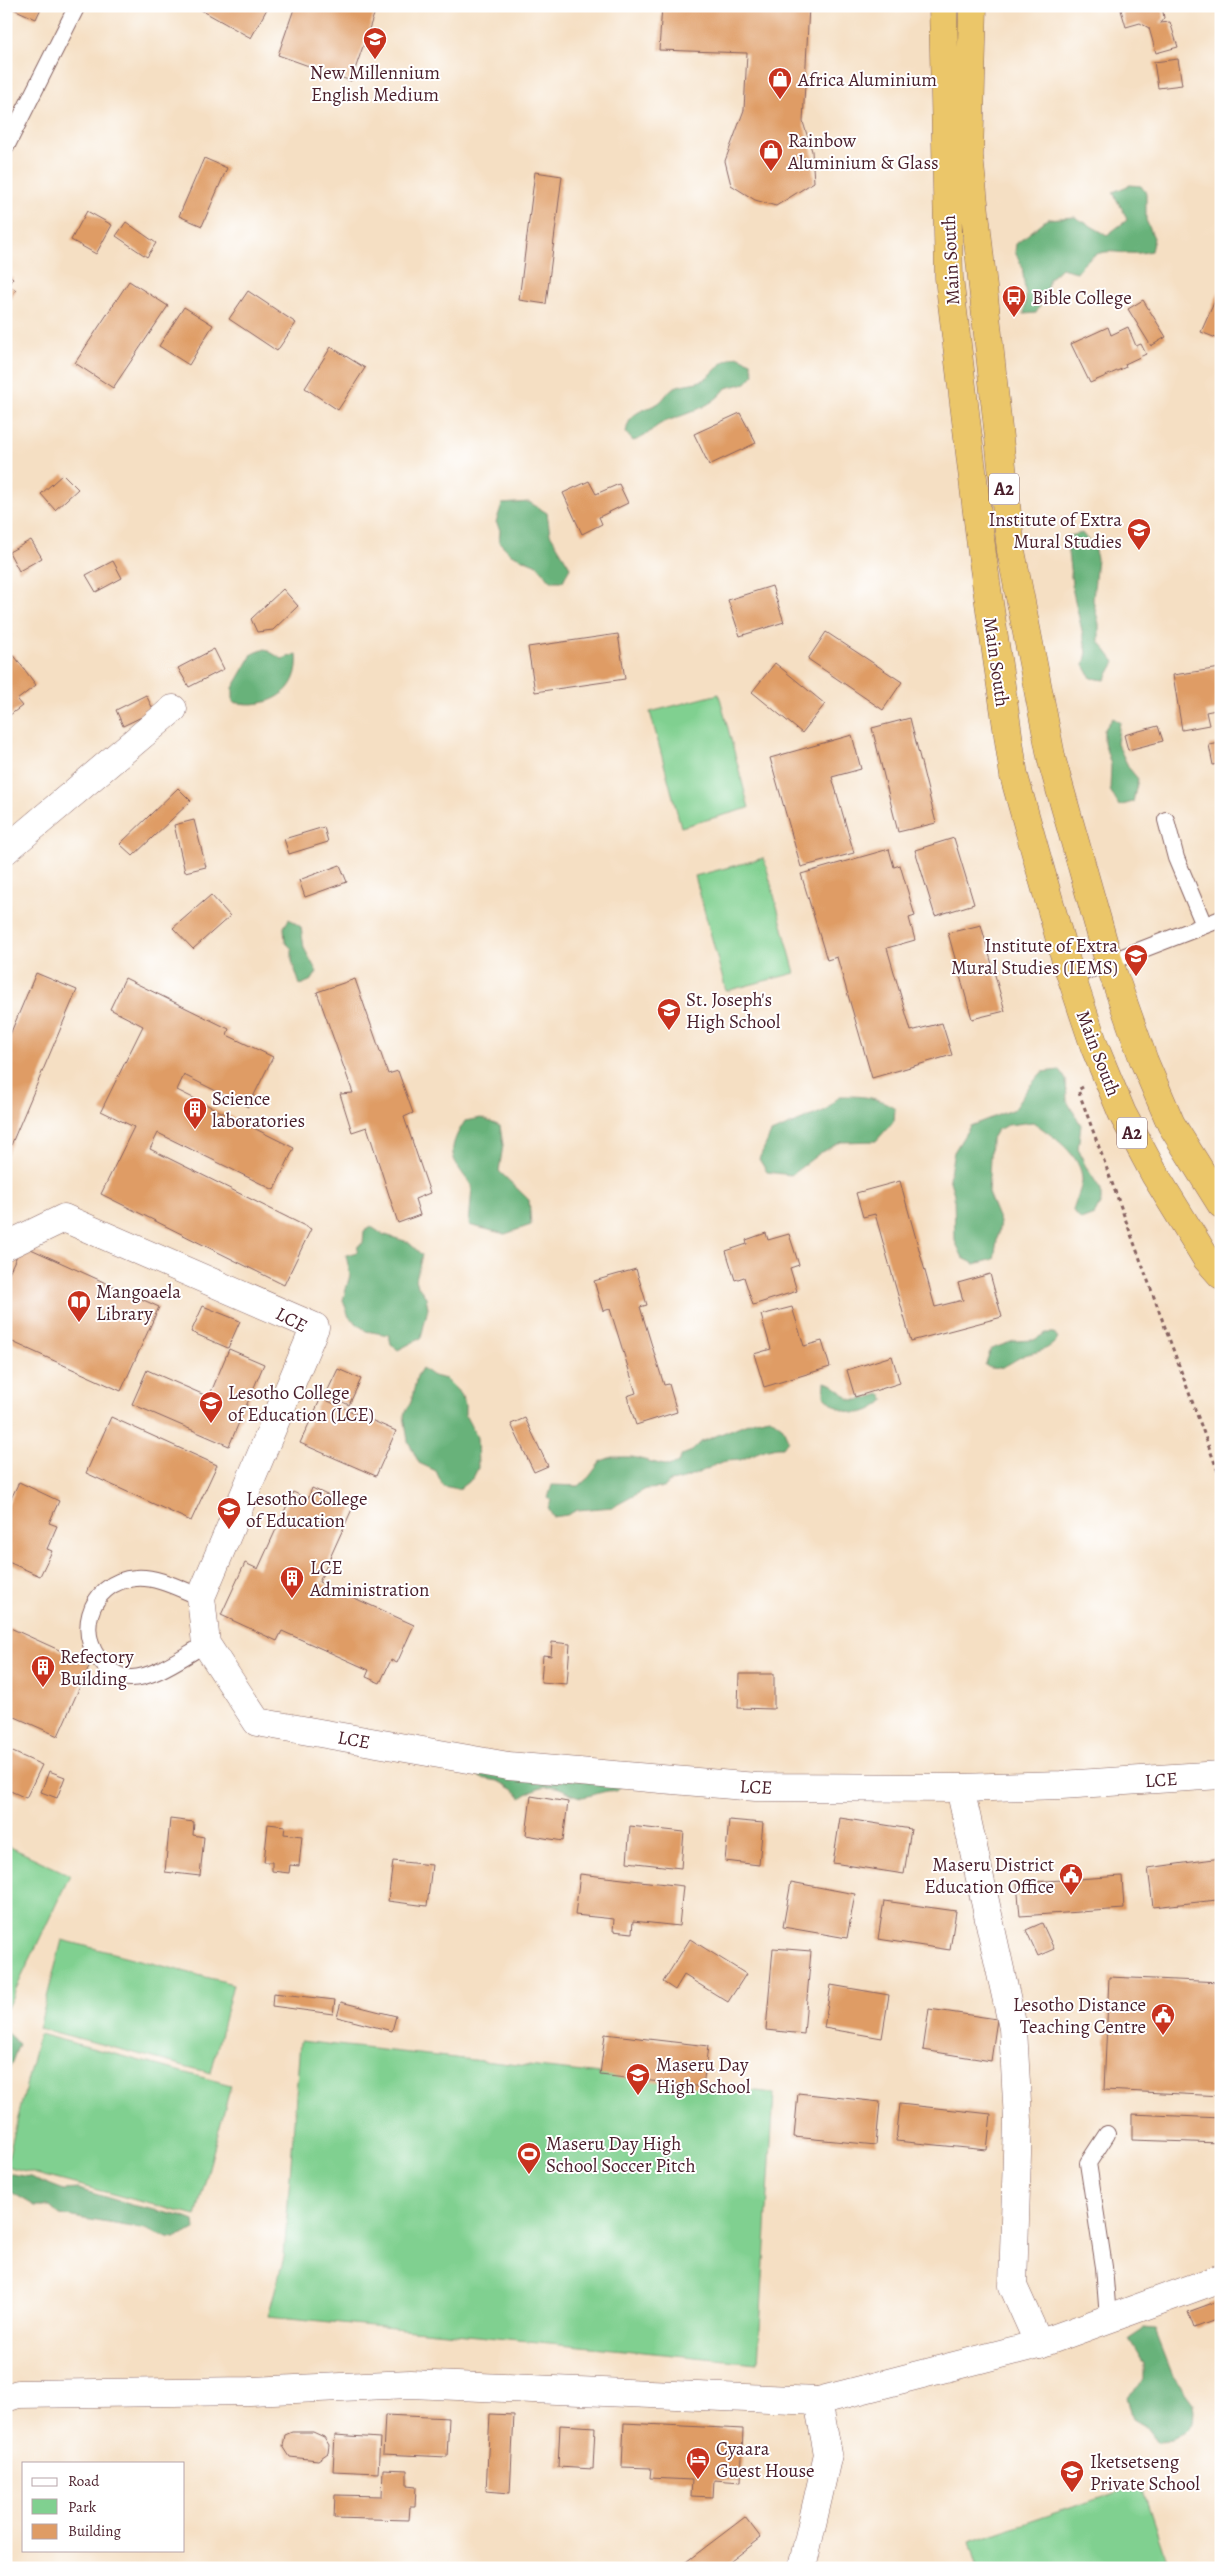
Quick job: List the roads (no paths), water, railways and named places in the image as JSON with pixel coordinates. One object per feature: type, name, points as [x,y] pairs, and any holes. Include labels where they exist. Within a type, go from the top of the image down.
[{"type":"highway","name":"Main South","points":[[943,6],[949,278],[982,554],[1014,776],[1071,977],[1106,1075],[1122,1113],[1155,1175],[1206,1258],[1221,1275]]},
{"type":"highway","name":"Main South","points":[[973,6],[969,156],[1011,551],[1052,760],[1109,962],[1144,1061],[1171,1124],[1221,1204]]},
{"type":"street","points":[[6,850],[173,709]]},
{"type":"street","name":"LCE","points":[[6,1246],[64,1218],[314,1327],[201,1597],[206,1644],[257,1722],[508,1766],[756,1787],[960,1788],[1061,1786],[1221,1775]]},
{"type":"street","points":[[960,1788],[1013,2028],[1018,2121],[1013,2286],[1039,2344]]},
{"type":"street","points":[[6,2398],[18,2394],[250,2391],[410,2384],[818,2401],[1039,2344],[1221,2278]]},
{"type":"street","points":[[802,2568],[828,2454],[818,2401]]},
{"type":"lane","points":[[6,147],[77,6]]},
{"type":"lane","points":[[1166,820],[1176,858],[1204,925]]},
{"type":"lane","points":[[1071,977],[1221,919]]},
{"type":"lane","points":[[201,1597],[153,1580],[137,1578],[120,1581],[106,1588],[95,1601],[88,1616],[87,1632],[91,1648],[100,1662],[113,1672],[129,1678],[148,1675],[206,1644]]},
{"type":"lane","points":[[1107,2134],[1088,2163],[1104,2267],[1108,2318]]},
{"type":"place","name":"New Millennium English Medium","points":[[375,60]]},
{"type":"place","name":"Africa Aluminium","points":[[780,100]]},
{"type":"place","name":"Rainbow Aluminium & Glass","points":[[771,172]]},
{"type":"place","name":"Bible College","points":[[1014,318]]},
{"type":"place","name":"Institute of Extra Mural Studies","points":[[1139,551]]},
{"type":"place","name":"Institute of Extra Mural Studies (IEMS)","points":[[1136,977]]},
{"type":"place","name":"St. Joseph's High School","points":[[669,1031]]},
{"type":"place","name":"Science laboratories","points":[[195,1130]]},
{"type":"place","name":"Mangoaela Library","points":[[79,1323]]},
{"type":"place","name":"Lesotho College of Education (LCE)","points":[[211,1424]]},
{"type":"place","name":"Lesotho College of Education","points":[[229,1530]]},
{"type":"place","name":"LCE Administration","points":[[292,1599]]},
{"type":"place","name":"Refectory Building","points":[[43,1688]]},
{"type":"place","name":"Maseru District Education Office","points":[[1071,1896]]},
{"type":"place","name":"Lesotho Distance Teaching Centre","points":[[1163,2036]]},
{"type":"place","name":"Maseru Day High School","points":[[638,2096]]},
{"type":"place","name":"Maseru Day High School Soccer Pitch","points":[[529,2175]]},
{"type":"place","name":"Cyaara Guest House","points":[[698,2480]]},
{"type":"place","name":"Iketsetseng Private School","points":[[1072,2493]]}]
